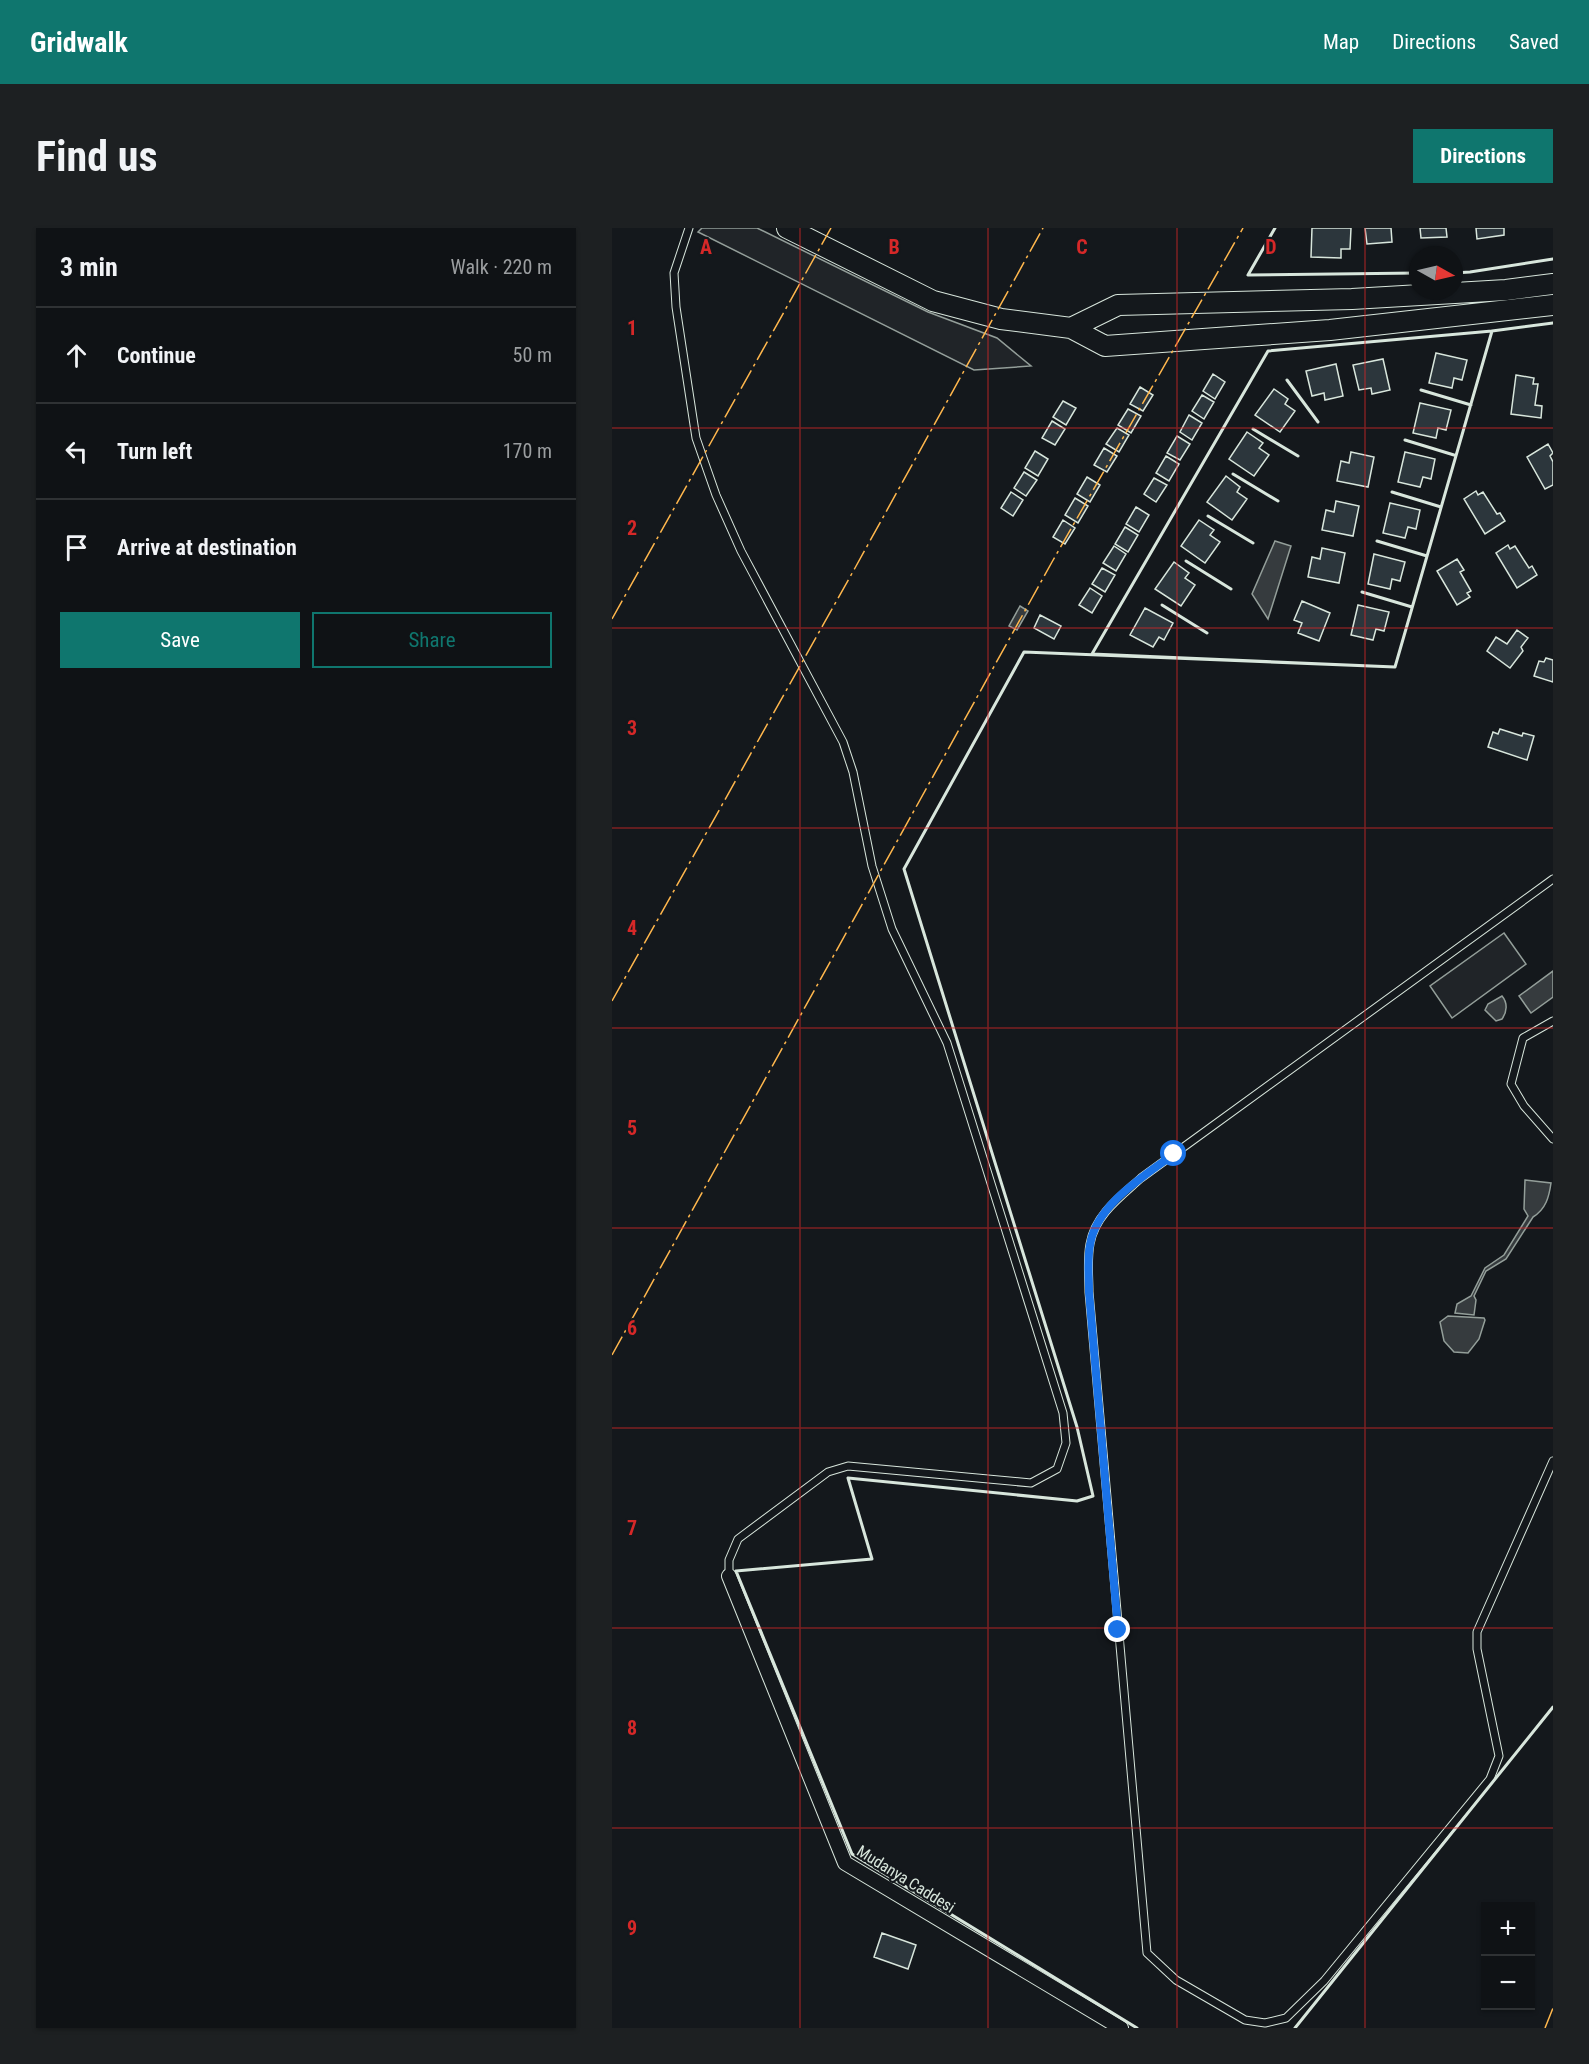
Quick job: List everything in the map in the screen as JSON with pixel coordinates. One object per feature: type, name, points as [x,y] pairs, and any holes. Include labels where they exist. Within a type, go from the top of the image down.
[{"type":"street","points":[[787,228],[933,301],[1001,319],[1071,328],[1105,346],[1329,330],[1553,305]]},
{"type":"street","points":[[1071,328],[1118,305],[1352,299],[1506,290],[1553,284]]},
{"type":"street","name":"Mudanya Caddesi","points":[[729,1576],[845,1863],[1121,2028]]},
{"type":"lane","points":[[690,228],[674,273],[676,307],[696,438],[716,495],[741,551],[843,742],[853,772],[878,887],[892,929],[947,1043],[1063,1413],[1066,1443],[1057,1469],[1031,1483],[848,1466],[828,1472],[738,1539],[729,1560],[729,1576]]},
{"type":"lane","points":[[1553,879],[1140,1178],[1109,1206],[1099,1221],[1090,1244],[1089,1292],[1147,1953],[1176,1980],[1245,2020],[1265,2023],[1286,2018],[1324,1981],[1490,1779],[1498,1756],[1477,1648],[1477,1632],[1553,1461]]},
{"type":"lane","points":[[1553,1021],[1523,1038],[1511,1084],[1524,1106],[1553,1139]]},
{"type":"shaded area","points":[[702,228],[757,228],[928,312],[997,338],[1031,366],[974,370],[698,232]]},
{"type":"shaded area","points":[[1275,541],[1291,546],[1268,619],[1252,594]]},
{"type":"shaded area","points":[[1020,606],[1028,611],[1017,630],[1009,626]]},
{"type":"shaded area","points":[[1504,933],[1526,964],[1452,1018],[1430,986]]},
{"type":"shaded area","points":[[1553,971],[1553,997],[1531,1013],[1519,996]]},
{"type":"shaded area","points":[[1502,996],[1506,1010],[1502,1019],[1496,1021],[1485,1010],[1488,1004]]},
{"type":"shaded area","points":[[1525,1180],[1551,1183],[1546,1202],[1533,1217],[1506,1259],[1486,1271],[1474,1296],[1476,1300],[1474,1315],[1455,1313],[1457,1304],[1471,1296],[1485,1268],[1504,1255],[1528,1216],[1524,1209]]},
{"type":"shaded area","points":[[1448,1316],[1484,1318],[1479,1339],[1468,1353],[1454,1352],[1444,1341],[1440,1322]]},
{"type":"building","points":[[1312,228],[1351,228],[1350,249],[1341,249],[1341,258],[1311,257]]},
{"type":"building","points":[[1365,228],[1391,228],[1392,242],[1367,244]]},
{"type":"building","points":[[1420,228],[1446,228],[1447,237],[1421,238]]},
{"type":"building","points":[[1476,228],[1504,228],[1504,235],[1477,239]]},
{"type":"building","points":[[1436,353],[1467,360],[1462,380],[1454,378],[1452,388],[1429,383]]},
{"type":"building","points":[[1383,359],[1390,390],[1372,394],[1371,388],[1359,390],[1353,365]]},
{"type":"building","points":[[1336,364],[1343,396],[1325,400],[1324,393],[1312,396],[1306,371]]},
{"type":"building","points":[[1213,374],[1225,382],[1215,399],[1203,391]]},
{"type":"building","points":[[1516,375],[1534,378],[1533,384],[1538,384],[1535,405],[1542,406],[1541,418],[1511,414]]},
{"type":"building","points":[[1140,387],[1153,395],[1143,411],[1130,404]]},
{"type":"building","points":[[1274,389],[1288,399],[1285,404],[1295,411],[1280,432],[1255,415]]},
{"type":"building","points":[[1202,395],[1214,402],[1204,419],[1192,411]]},
{"type":"building","points":[[1063,401],[1076,408],[1066,425],[1053,417]]},
{"type":"building","points":[[1420,403],[1451,410],[1446,430],[1438,428],[1436,438],[1413,433]]},
{"type":"building","points":[[1128,409],[1141,416],[1131,433],[1118,425]]},
{"type":"building","points":[[1189,415],[1202,423],[1192,440],[1180,432]]},
{"type":"building","points":[[1052,421],[1065,429],[1055,445],[1042,438]]},
{"type":"building","points":[[1117,428],[1129,435],[1119,452],[1106,444]]},
{"type":"building","points":[[1247,432],[1263,443],[1259,448],[1269,455],[1254,476],[1229,459]]},
{"type":"building","points":[[1177,436],[1190,444],[1180,460],[1167,453]]},
{"type":"building","points":[[1548,444],[1553,453],[1550,456],[1553,462],[1553,485],[1545,489],[1527,457]]},
{"type":"building","points":[[1104,448],[1117,456],[1107,472],[1094,465]]},
{"type":"building","points":[[1035,451],[1048,459],[1038,476],[1025,468]]},
{"type":"building","points":[[1351,452],[1374,457],[1368,487],[1337,481],[1341,461],[1349,463]]},
{"type":"building","points":[[1405,452],[1435,459],[1431,479],[1423,477],[1420,487],[1398,482]]},
{"type":"building","points":[[1166,456],[1179,464],[1169,481],[1156,473]]},
{"type":"building","points":[[1024,472],[1037,480],[1026,496],[1014,488]]},
{"type":"building","points":[[1226,476],[1240,487],[1237,492],[1247,499],[1232,520],[1207,502]]},
{"type":"building","points":[[1087,477],[1100,485],[1090,502],[1077,494]]},
{"type":"building","points":[[1154,478],[1167,485],[1156,502],[1144,494]]},
{"type":"building","points":[[1476,491],[1478,495],[1483,492],[1497,514],[1500,513],[1505,521],[1485,534],[1464,499]]},
{"type":"building","points":[[1011,492],[1023,500],[1013,516],[1001,508]]},
{"type":"building","points":[[1075,498],[1088,506],[1078,523],[1065,515]]},
{"type":"building","points":[[1336,501],[1359,506],[1353,536],[1322,530],[1326,510],[1334,512]]},
{"type":"building","points":[[1390,503],[1420,510],[1416,529],[1408,527],[1405,538],[1383,533]]},
{"type":"building","points":[[1136,507],[1149,515],[1139,532],[1126,524]]},
{"type":"building","points":[[1063,520],[1075,528],[1065,544],[1053,537]]},
{"type":"building","points":[[1199,520],[1214,530],[1210,535],[1220,542],[1205,563],[1181,546]]},
{"type":"building","points":[[1125,527],[1138,535],[1128,552],[1115,544]]},
{"type":"building","points":[[1508,545],[1510,549],[1515,546],[1529,568],[1532,566],[1537,575],[1517,588],[1496,553]]},
{"type":"building","points":[[1114,546],[1126,554],[1116,571],[1103,563]]},
{"type":"building","points":[[1322,548],[1345,553],[1339,583],[1308,577],[1312,557],[1320,559]]},
{"type":"building","points":[[1374,554],[1405,562],[1400,581],[1392,579],[1390,589],[1368,584]]},
{"type":"building","points":[[1457,559],[1464,570],[1460,572],[1471,591],[1467,593],[1470,597],[1457,605],[1437,571]]},
{"type":"building","points":[[1174,562],[1189,573],[1185,578],[1195,585],[1181,606],[1155,589]]},
{"type":"building","points":[[1102,568],[1115,575],[1105,592],[1092,584]]},
{"type":"building","points":[[1090,588],[1102,596],[1092,613],[1079,605]]},
{"type":"building","points":[[1302,601],[1330,613],[1319,641],[1298,633],[1302,623],[1294,620]]},
{"type":"building","points":[[1358,605],[1389,612],[1384,631],[1376,629],[1373,640],[1351,635]]},
{"type":"building","points":[[1145,608],[1173,623],[1164,640],[1159,637],[1153,647],[1130,635]]},
{"type":"building","points":[[1040,615],[1061,626],[1054,639],[1034,628]]},
{"type":"building","points":[[1517,630],[1528,638],[1521,647],[1523,651],[1510,668],[1487,651],[1496,637],[1507,644]]},
{"type":"building","points":[[1546,658],[1553,660],[1553,682],[1534,676],[1539,661],[1544,662]]},
{"type":"building","points":[[1500,729],[1522,736],[1523,733],[1534,736],[1527,760],[1488,747],[1493,732],[1498,734]]},
{"type":"building","points":[[882,1933],[916,1945],[908,1969],[874,1957]]},
{"type":"wall","points":[[1275,228],[1248,275],[1409,273]]},
{"type":"wall","points":[[1463,272],[1553,259]]},
{"type":"wall","points":[[1137,2028],[852,1854],[736,1571],[872,1559],[848,1478],[1077,1501],[1093,1496],[1077,1427],[904,869],[1024,652],[1395,667],[1492,331],[1553,323]]},
{"type":"wall","points":[[1492,331],[1395,667],[1092,654],[1268,351],[1492,331]]},
{"type":"wall","points":[[1287,380],[1318,422]]},
{"type":"wall","points":[[1421,390],[1471,405]]},
{"type":"wall","points":[[1253,429],[1298,456]]},
{"type":"wall","points":[[1405,440],[1454,455]]},
{"type":"wall","points":[[1233,474],[1278,501]]},
{"type":"wall","points":[[1392,492],[1441,507]]},
{"type":"wall","points":[[1208,516],[1253,543]]},
{"type":"wall","points":[[1377,541],[1427,556]]},
{"type":"wall","points":[[1186,561],[1231,589]]},
{"type":"wall","points":[[1362,592],[1412,607]]},
{"type":"wall","points":[[1162,605],[1207,633]]},
{"type":"wall","points":[[1295,2028],[1553,1707]]},
{"type":"power","points":[[612,619],[831,228]]},
{"type":"power","points":[[612,1001],[1043,228]]},
{"type":"power","points":[[612,1355],[1052,562],[1243,228]]},
{"type":"power","points":[[1545,2028],[1553,2008]]},
{"type":"route","points":[[1118,1630],[1089,1292],[1090,1244],[1099,1221],[1109,1206],[1140,1178],[1174,1154]]}]
